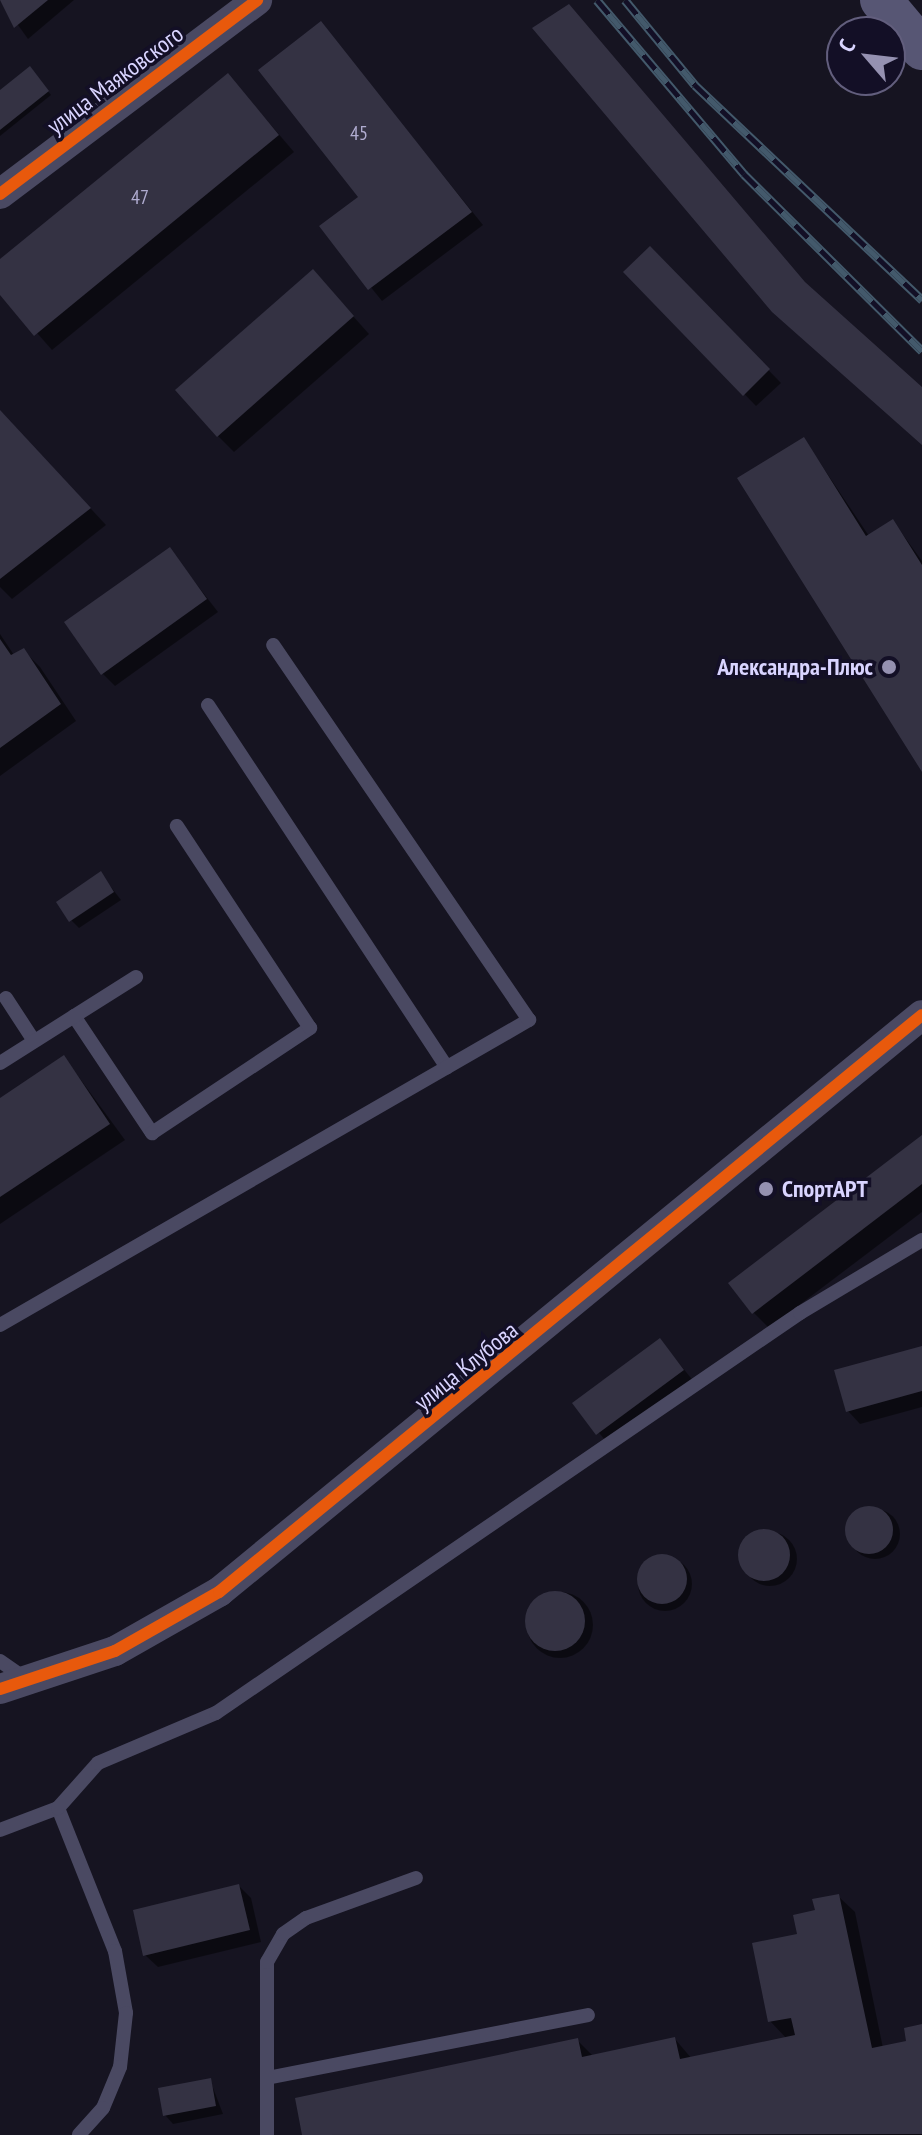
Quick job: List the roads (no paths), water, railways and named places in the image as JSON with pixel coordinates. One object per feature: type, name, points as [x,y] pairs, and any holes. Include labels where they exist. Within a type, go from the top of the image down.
[{"type":"main road","points":[[881,0],[922,49]]},
{"type":"street","name":"улица Маяковского","points":[[0,194],[257,0]]},
{"type":"street","name":"улица Клубова","points":[[0,1689],[115,1651],[219,1592],[922,1015]]},
{"type":"lane","points":[[0,1325],[529,1020],[273,645]]},
{"type":"lane","points":[[208,705],[447,1067]]},
{"type":"lane","points":[[74,1016],[152,1133],[310,1028],[177,826]]},
{"type":"lane","points":[[0,1063],[136,977]]},
{"type":"lane","points":[[6,998],[34,1041]]},
{"type":"lane","points":[[0,1830],[58,1808],[98,1763],[216,1713],[800,1313],[922,1240]]},
{"type":"lane","points":[[0,1661],[30,1681]]},
{"type":"lane","points":[[58,1808],[115,1951],[126,2013],[120,2067],[103,2108],[79,2135]]},
{"type":"lane","points":[[267,2135],[267,1962],[283,1934],[306,1918],[416,1878]]},
{"type":"lane","points":[[267,2078],[588,2015]]},
{"type":"railway","points":[[597,0],[744,174],[922,351]]},
{"type":"railway","points":[[625,0],[695,85],[922,300]]},
{"type":"place","name":"Александра-Плюс","points":[[889,667]]},
{"type":"place","name":"СпортАРТ","points":[[766,1189]]}]
